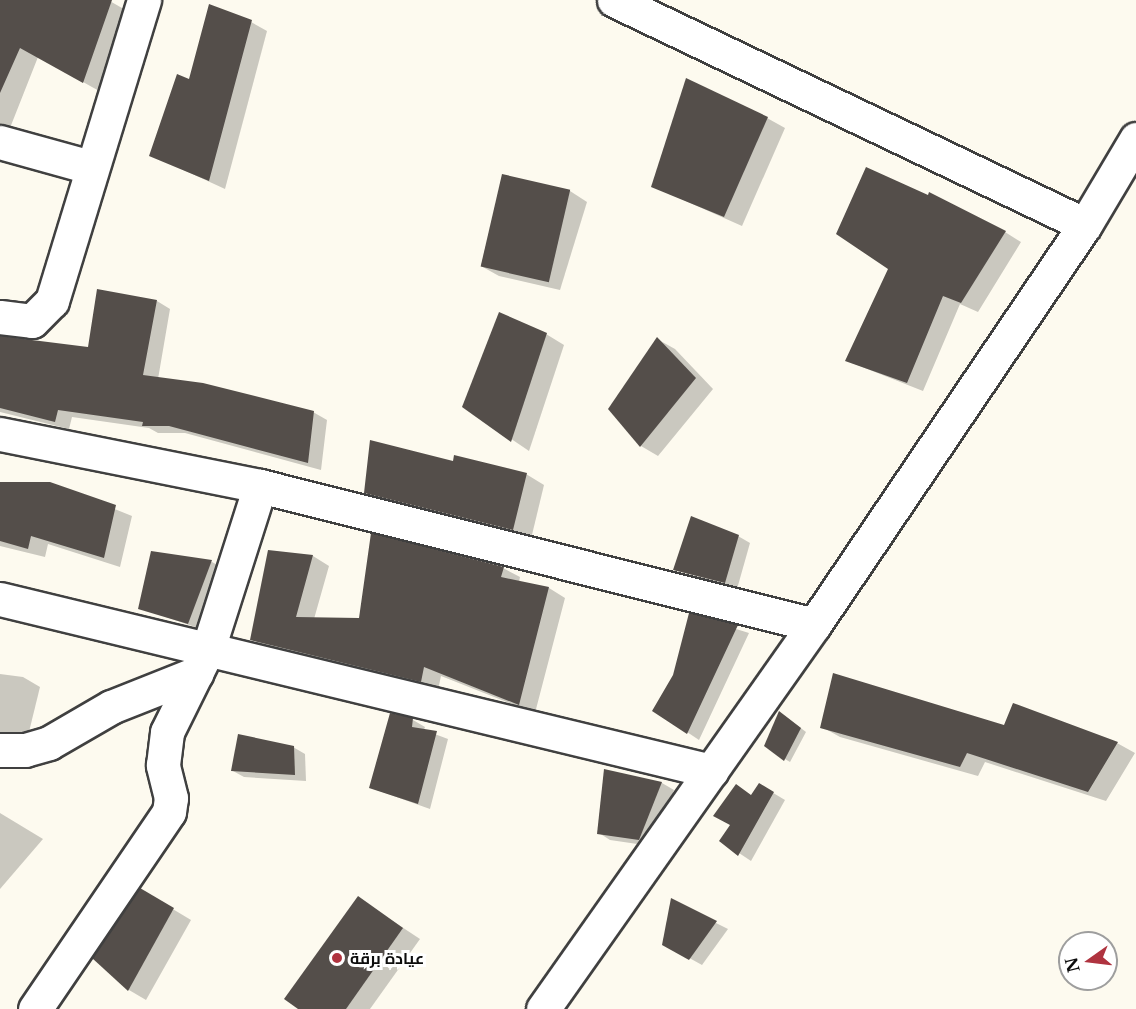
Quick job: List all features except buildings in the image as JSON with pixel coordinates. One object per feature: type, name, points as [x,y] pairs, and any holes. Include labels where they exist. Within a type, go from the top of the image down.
[{"type":"street","points":[[0,317],[32,321],[52,301],[90,167],[144,0]]},
{"type":"street","points":[[614,0],[1085,225]]},
{"type":"street","points":[[543,1009],[814,625],[1085,225],[1136,139]]},
{"type":"street","points":[[0,142],[90,167]]},
{"type":"street","points":[[0,434],[260,486],[814,625]]},
{"type":"street","points":[[35,1009],[169,812],[163,750],[167,732],[202,661],[260,486]]},
{"type":"street","points":[[0,599],[202,661],[711,771]]},
{"type":"street","points":[[0,750],[25,750],[49,743],[111,707],[202,661]]},
{"type":"place","name":"عيادة برقة","points":[[337,958]]}]
